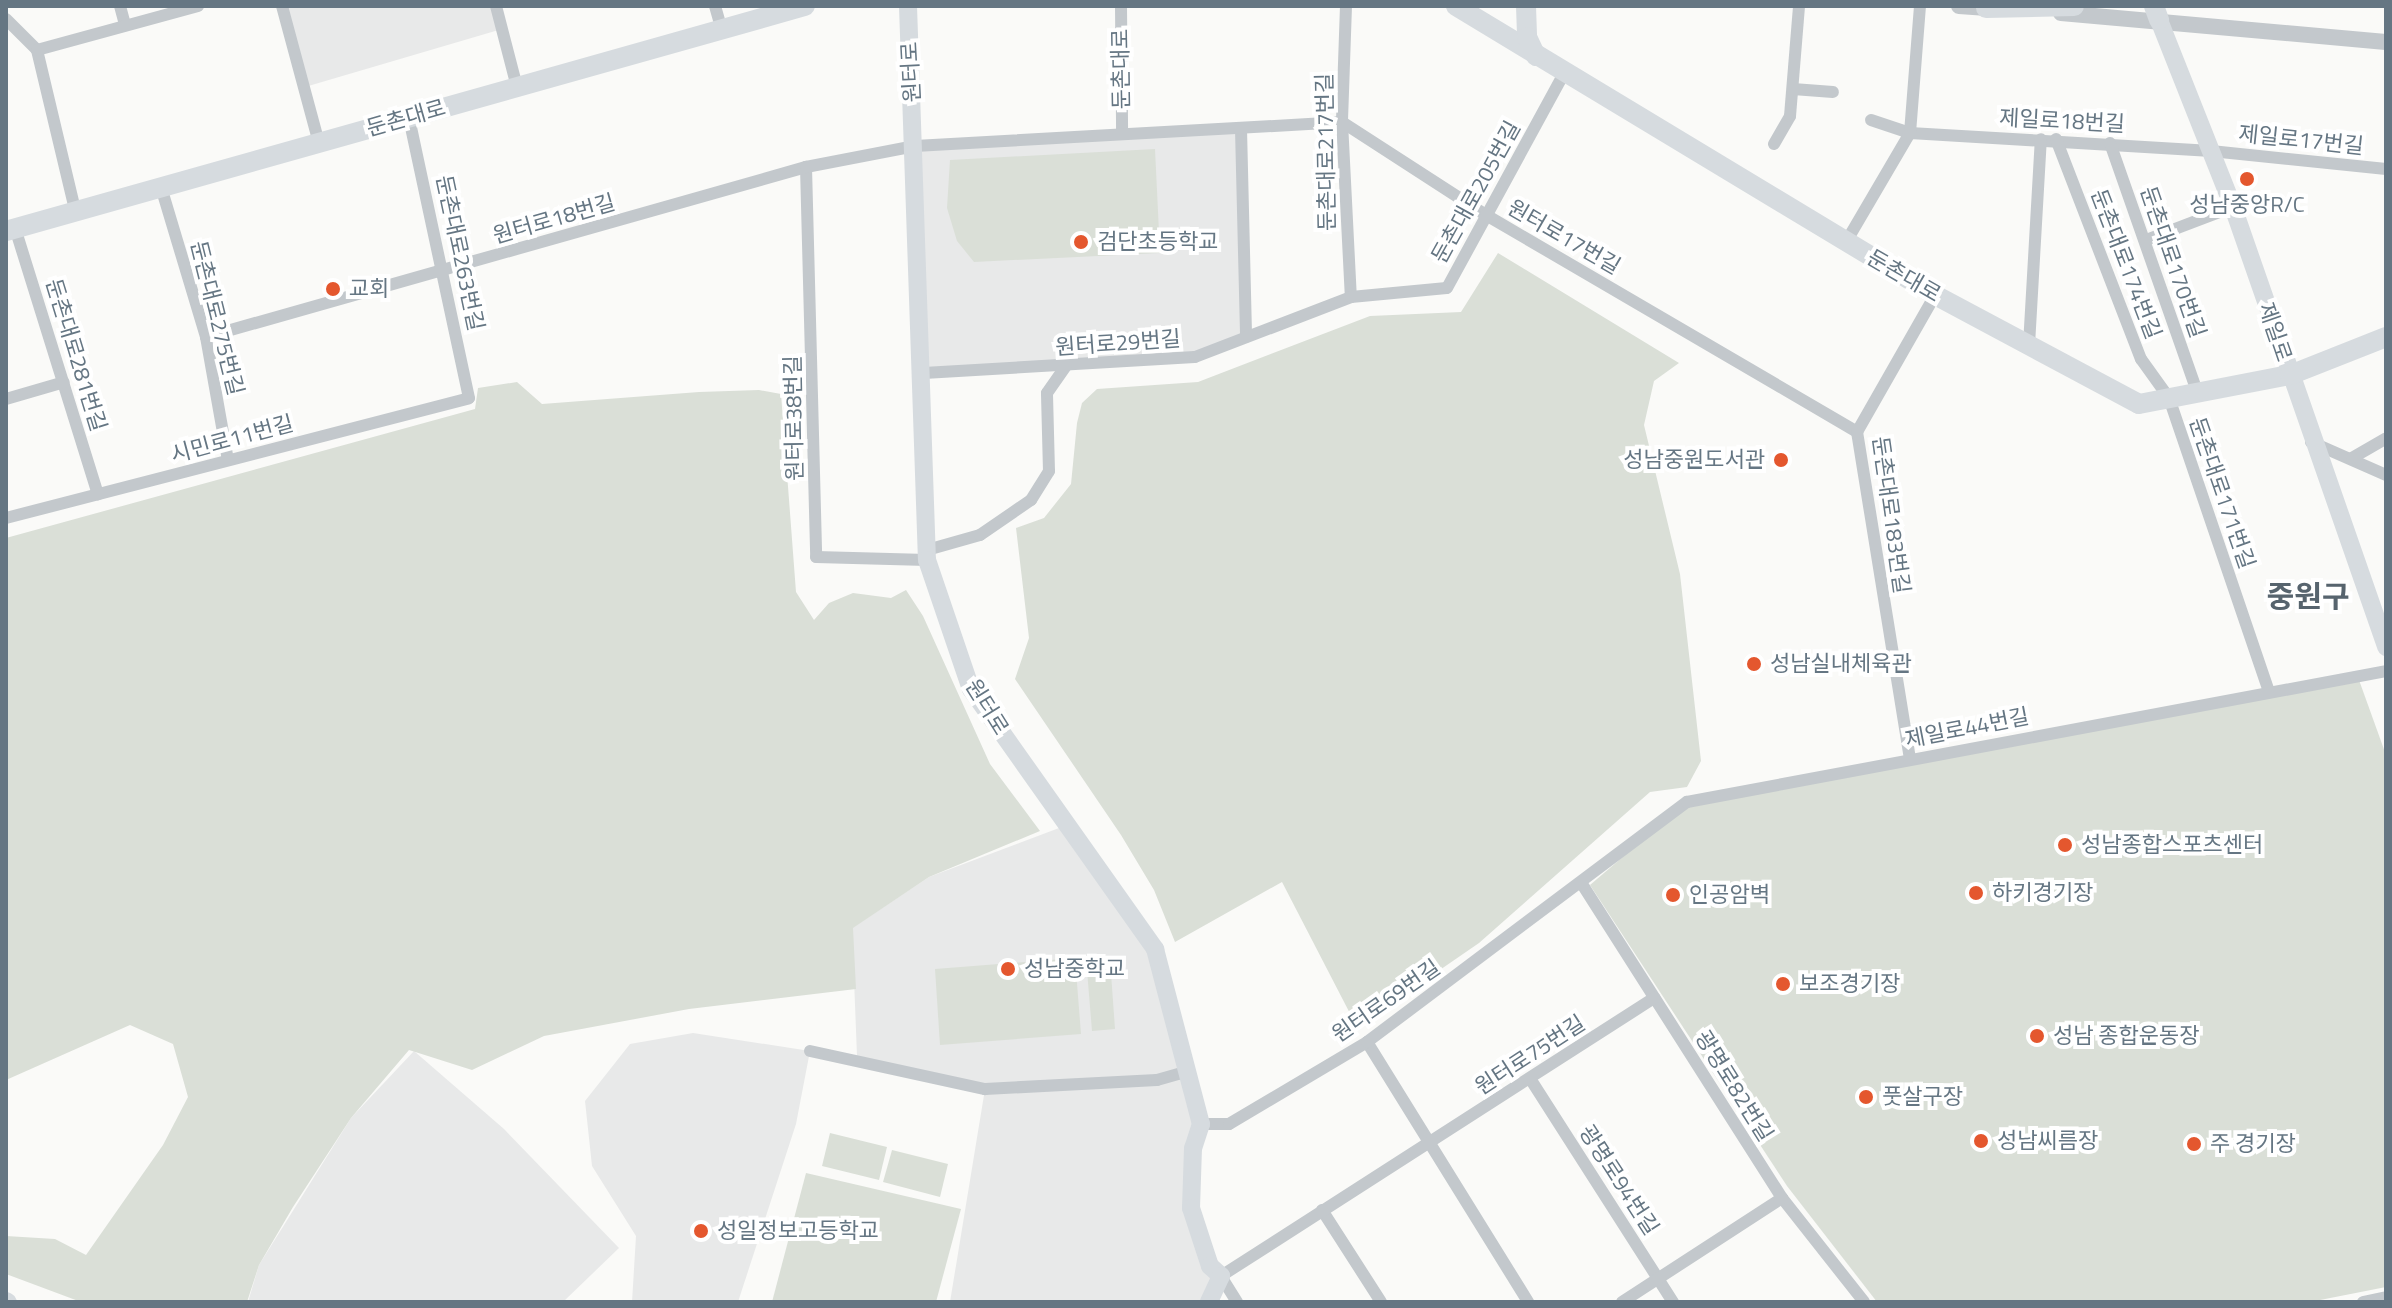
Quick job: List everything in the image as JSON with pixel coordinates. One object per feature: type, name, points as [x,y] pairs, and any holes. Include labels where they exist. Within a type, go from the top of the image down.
[{"type":"main road","name":"둔촌대로","points":[[11,230],[805,6]]},
{"type":"main road","name":"원터로","points":[[908,6],[924,373],[927,555],[971,689],[1155,949],[1201,1124],[1193,1148],[1191,1208],[1210,1266],[1221,1276]]},
{"type":"main road","name":"둔촌대로","points":[[1456,6],[1935,295],[2139,404],[2290,375],[2386,337]]},
{"type":"main road","points":[[1526,6],[1527,37],[1536,56]]},
{"type":"main road","points":[[1986,8],[2074,6]]},
{"type":"main road","name":"제일로","points":[[2156,13],[2233,207],[2311,442],[2386,647]]},
{"type":"main road","points":[[1209,1302],[1221,1276]]},
{"type":"street","points":[[120,6],[125,25]]},
{"type":"street","points":[[37,50],[198,6]]},
{"type":"street","points":[[282,6],[319,143]]},
{"type":"street","points":[[496,6],[517,87]]},
{"type":"street","points":[[715,6],[722,30]]},
{"type":"street","name":"둔촌대로","points":[[1121,6],[1122,133]]},
{"type":"street","name":"둔촌대로217번길","points":[[1346,6],[1342,122],[1351,297]]},
{"type":"street","points":[[1774,144],[1790,116],[1799,6]]},
{"type":"street","points":[[1846,242],[1910,133],[1920,6]]},
{"type":"street","points":[[1959,6],[2156,13],[2386,42]]},
{"type":"street","points":[[6,19],[37,50],[75,210]]},
{"type":"street","name":"둔촌대로205번길","points":[[1351,297],[1447,288],[1564,73]]},
{"type":"street","points":[[1793,89],[1833,92]]},
{"type":"street","name":"둔촌대로263번길","points":[[409,118],[445,270],[469,398]]},
{"type":"street","name":"제일로18번길","points":[[1871,120],[1910,133],[2056,139],[2211,151]]},
{"type":"street","points":[[915,146],[1342,122]]},
{"type":"street","name":"원터로17번길","points":[[1342,122],[1486,215],[1857,432]]},
{"type":"street","points":[[1241,129],[1246,337]]},
{"type":"street","points":[[2029,345],[2041,139]]},
{"type":"street","name":"둔촌대로174번길","points":[[2056,139],[2141,359],[2169,398]]},
{"type":"street","name":"둔촌대로170번길","points":[[2110,143],[2198,394]]},
{"type":"street","name":"원터로18번길","points":[[206,337],[806,167],[915,146]]},
{"type":"street","name":"제일로17번길","points":[[2211,151],[2386,169]]},
{"type":"street","name":"원터로38번길","points":[[806,167],[816,557],[927,555]]},
{"type":"street","name":"둔촌대로275번길","points":[[161,187],[206,337],[228,460]]},
{"type":"street","points":[[2146,240],[2233,207]]},
{"type":"street","name":"둔촌대로281번길","points":[[11,230],[64,382],[98,494]]},
{"type":"street","name":"둔촌대로183번길","points":[[1910,759],[1857,432],[1935,295]]},
{"type":"street","name":"원터로29번길","points":[[924,373],[1195,357],[1351,297]]},
{"type":"street","points":[[927,555],[980,535],[1031,500],[1049,471],[1047,393],[1065,367]]},
{"type":"street","points":[[6,399],[64,382]]},
{"type":"street","name":"시민로11번길","points":[[6,518],[469,398]]},
{"type":"street","name":"둔촌대로171번길","points":[[2169,398],[2269,692]]},
{"type":"street","points":[[2352,458],[2386,438]]},
{"type":"street","points":[[2311,442],[2386,475]]},
{"type":"street","name":"제일로44번길","points":[[1582,884],[1687,802],[2386,671]]},
{"type":"street","name":"광명로82번길","points":[[1582,884],[1782,1198],[1864,1302]]},
{"type":"street","name":"원터로69번길","points":[[1201,1124],[1229,1124],[1367,1042],[1582,884]]},
{"type":"street","name":"원터로75번길","points":[[1221,1276],[1531,1080],[1654,998]]},
{"type":"street","points":[[1367,1042],[1427,1145],[1528,1302]]},
{"type":"street","points":[[810,1051],[985,1089],[1157,1080],[1188,1071]]},
{"type":"street","name":"광명로94번길","points":[[1531,1080],[1673,1302]]},
{"type":"street","points":[[1622,1302],[1782,1198]]},
{"type":"street","points":[[1322,1210],[1381,1302]]},
{"type":"street","points":[[1221,1276],[1237,1302]]},
{"type":"street","points":[[2363,1302],[2386,1297]]},
{"type":"shaded area","points":[[284,6],[496,6],[502,29],[305,87]]},
{"type":"shaded area","name":"검단초등학교","points":[[1241,129],[1246,337],[1195,357],[924,372],[915,146]]},
{"type":"shaded area","points":[[1155,149],[1160,253],[974,262],[957,241],[947,208],[950,160]]},
{"type":"shaded area","points":[[1498,253],[1679,363],[1654,381],[1644,425],[1680,574],[1701,761],[1687,787],[1650,792],[1479,943],[1357,1027],[1282,882],[1175,942],[1154,890],[1121,835],[1015,679],[1029,638],[1016,528],[1044,518],[1071,484],[1082,403],[1097,389],[1198,382],[1370,316],[1461,312]]},
{"type":"shaded area","points":[[517,382],[542,404],[699,392],[759,390],[781,394],[796,592],[814,620],[829,603],[853,593],[891,598],[906,590],[923,616],[990,764],[1040,831],[929,877],[853,928],[856,989],[689,1009],[544,1036],[472,1070],[409,1050],[351,1118],[293,1207],[259,1265],[247,1302],[81,1302],[6,1274],[6,1236],[55,1239],[86,1255],[163,1145],[188,1097],[173,1044],[130,1025],[6,1080],[6,538],[475,409],[478,388]]},
{"type":"shaded area","name":"성남 종합운동장","points":[[2359,680],[2386,755],[2386,1287],[2310,1302],[1877,1302],[1787,1186],[1590,885],[1687,802]]},
{"type":"shaded area","points":[[1067,825],[1155,949],[1201,1124],[1191,1209],[1218,1283],[1209,1302],[950,1302],[985,1089],[857,1056],[852,928],[929,877]]},
{"type":"shaded area","points":[[1075,958],[1081,1034],[940,1045],[935,969]]},
{"type":"shaded area","points":[[1086,958],[1110,959],[1115,1029],[1092,1031]]},
{"type":"shaded area","points":[[693,1033],[810,1051],[796,1124],[738,1302],[632,1302],[636,1236],[592,1166],[585,1101],[630,1044]]},
{"type":"shaded area","points":[[414,1051],[504,1129],[619,1248],[563,1302],[248,1302],[259,1265],[351,1118]]},
{"type":"shaded area","points":[[830,1133],[887,1147],[879,1180],[822,1166]]},
{"type":"shaded area","points":[[892,1150],[948,1164],[940,1197],[883,1182]]},
{"type":"shaded area","points":[[806,1173],[961,1209],[936,1302],[772,1302]]},
{"type":"place","name":"성남중앙R/C","points":[[2247,179]]},
{"type":"place","name":"검단초등학교","points":[[1081,242]]},
{"type":"place","name":"교회","points":[[333,289]]},
{"type":"place","name":"성남중원도서관","points":[[1781,460]]},
{"type":"place","name":"성남실내체육관","points":[[1754,664]]},
{"type":"place","name":"성남종합스포츠센터","points":[[2065,845]]},
{"type":"place","name":"하키경기장","points":[[1976,893]]},
{"type":"place","name":"인공암벽","points":[[1673,895]]},
{"type":"place","name":"성남중학교","points":[[1008,969]]},
{"type":"place","name":"보조경기장","points":[[1783,984]]},
{"type":"place","name":"성남 종합운동장","points":[[2037,1036]]},
{"type":"place","name":"풋살구장","points":[[1866,1097]]},
{"type":"place","name":"성남씨름장","points":[[1981,1141]]},
{"type":"place","name":"주 경기장","points":[[2194,1144]]},
{"type":"place","name":"성일정보고등학교","points":[[701,1231]]},
{"type":"district","name":"중원구","points":[[2308,596]]}]
